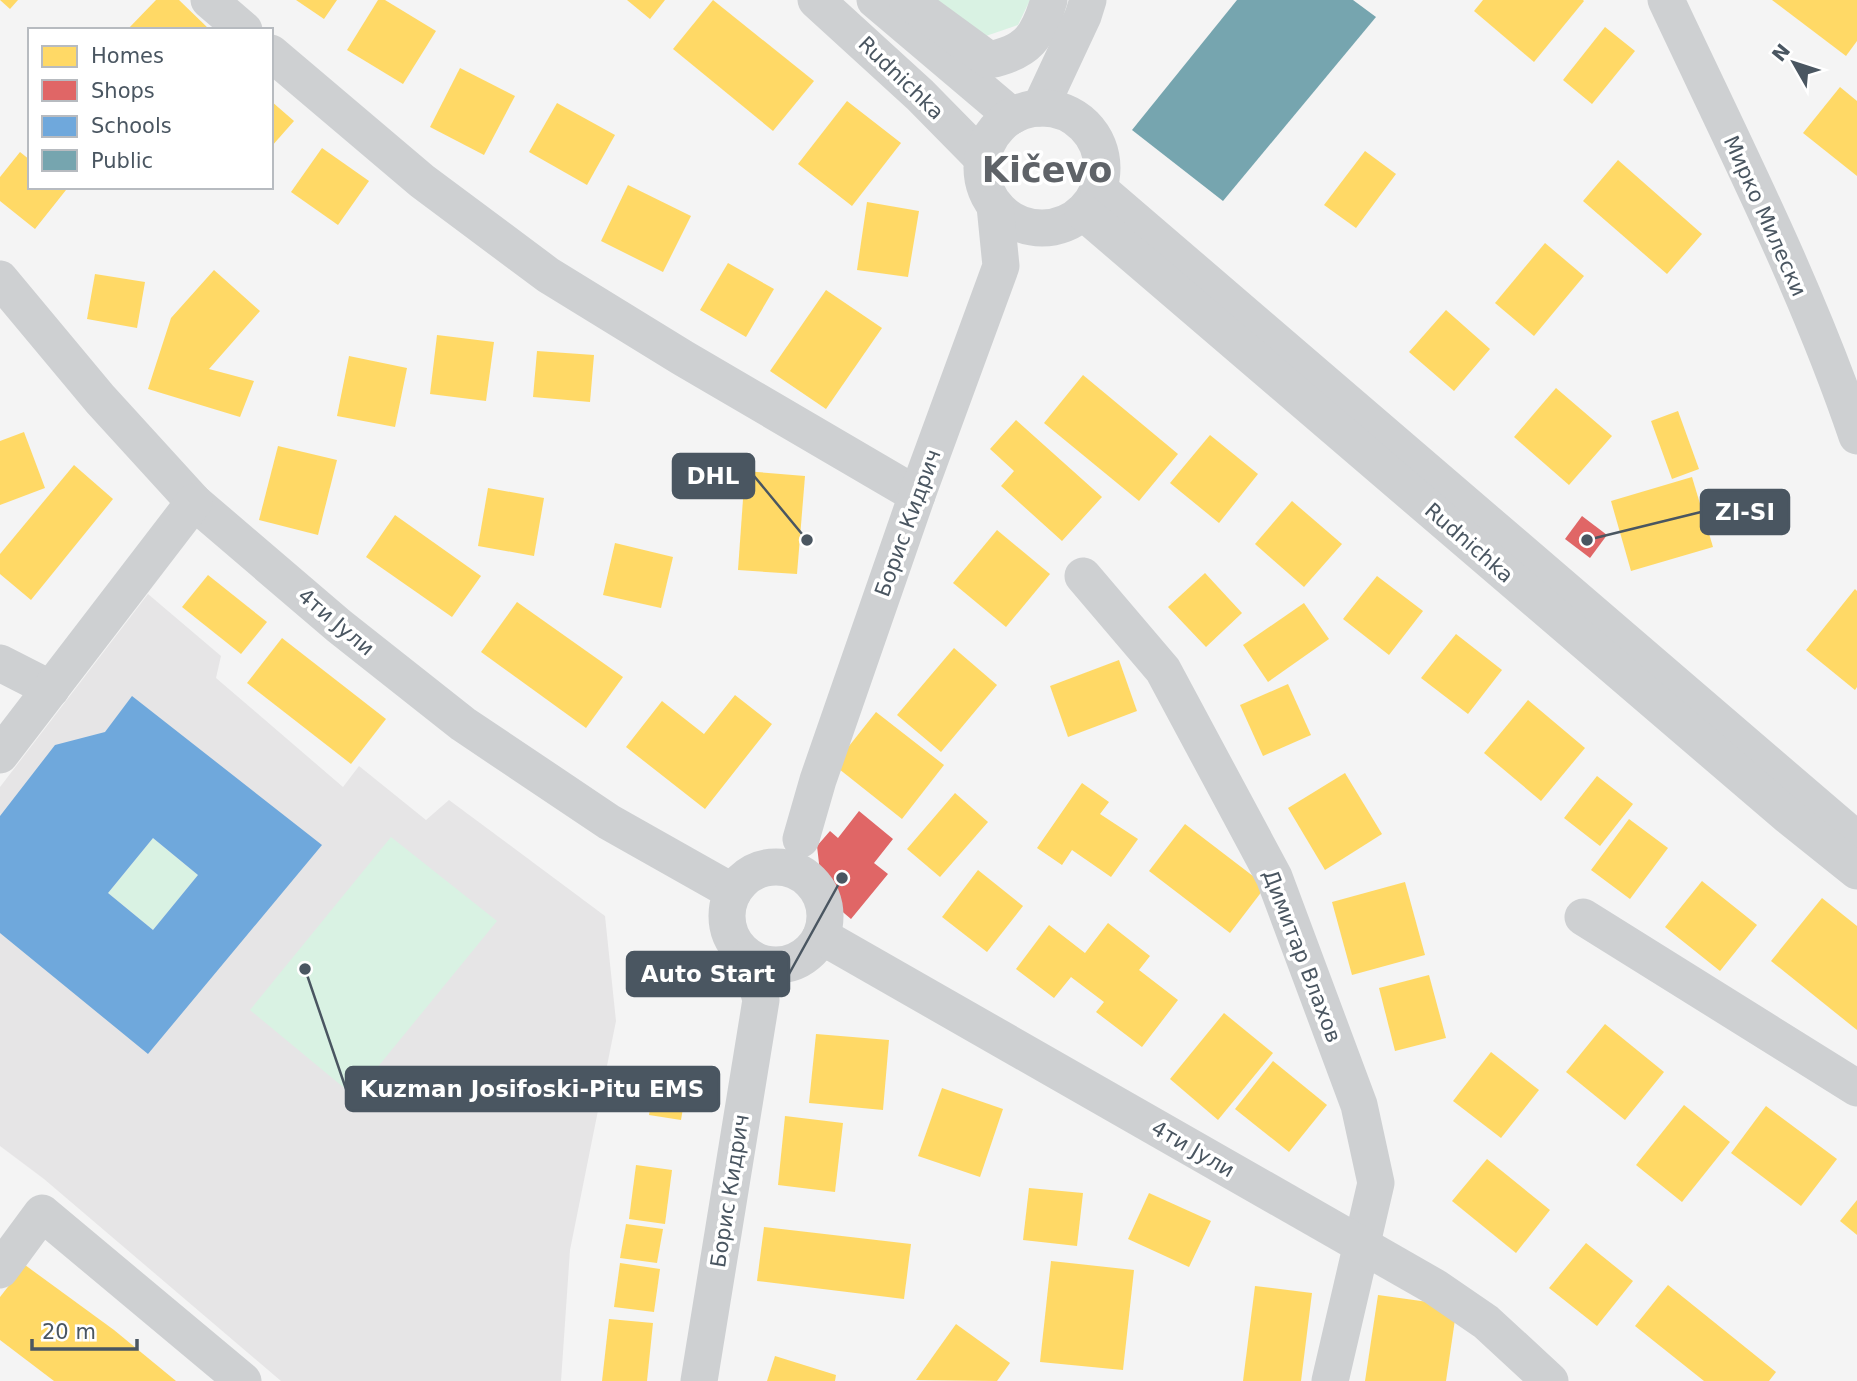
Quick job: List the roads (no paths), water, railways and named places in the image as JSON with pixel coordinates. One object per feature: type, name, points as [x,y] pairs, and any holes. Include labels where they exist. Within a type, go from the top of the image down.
[{"type":"street","points":[[209,0],[242,28]]},
{"type":"street","name":"Rudnichka","points":[[816,0],[920,95],[983,159]]},
{"type":"street","name":"Rudnichka","points":[[875,0],[1042,113]]},
{"type":"street","points":[[907,0],[989,60],[1010,56],[1030,42],[1049,0]]},
{"type":"street","name":"Мирко Милески","points":[[1666,0],[1768,219],[1839,383],[1857,436]]},
{"type":"street","points":[[1042,113],[1086,8]]},
{"type":"street","points":[[273,55],[422,181],[548,275],[682,358],[917,495]]},
{"type":"street","points":[[1002,266],[1079,210],[1102,173],[1102,156],[1086,127],[1042,113],[999,127],[988,142],[982,175],[986,191],[995,206],[1022,225],[1039,229],[1079,210]]},
{"type":"street","name":"Борис Кидрич","points":[[800,839],[917,495],[1002,266],[995,206]]},
{"type":"street","name":"Rudnichka","points":[[1079,210],[1857,840]]},
{"type":"street","name":"Rudnichka","points":[[1079,210],[1777,806],[1857,871]]},
{"type":"street","name":"4ти Јули","points":[[0,279],[100,399],[194,502],[339,626],[463,724],[610,822],[733,892]]},
{"type":"street","points":[[0,755],[194,502]]},
{"type":"street","name":"Димитар Влахов","points":[[1083,576],[1163,670],[1274,877],[1359,1105],[1376,1183],[1330,1381]]},
{"type":"street","points":[[0,663],[51,689]]},
{"type":"street","points":[[761,1000],[791,963],[809,953],[821,936],[825,917],[822,897],[811,881],[800,839],[770,867]]},
{"type":"street","points":[[791,963],[770,965],[749,958],[737,946],[730,933],[727,912],[733,892],[742,880],[755,871],[770,867],[792,869],[811,881]]},
{"type":"street","points":[[1583,917],[1857,1088]]},
{"type":"street","name":"4ти Јули","points":[[821,936],[1435,1287],[1486,1322],[1550,1381]]},
{"type":"street","points":[[749,958],[761,1000]]},
{"type":"street","name":"Борис Кидрич","points":[[699,1381],[761,1000]]},
{"type":"street","points":[[0,1270],[42,1213],[243,1381]]},
{"type":"place","name":"DHL","points":[[807,540]]},
{"type":"place","name":"ZI-SI","points":[[1587,540]]},
{"type":"place","name":"Auto Start","points":[[842,878]]},
{"type":"place","name":"Kuzman Josifoski-Pitu EMS","points":[[305,969]]},
{"type":"district","name":"Kičevo","points":[[1047,170]]}]
